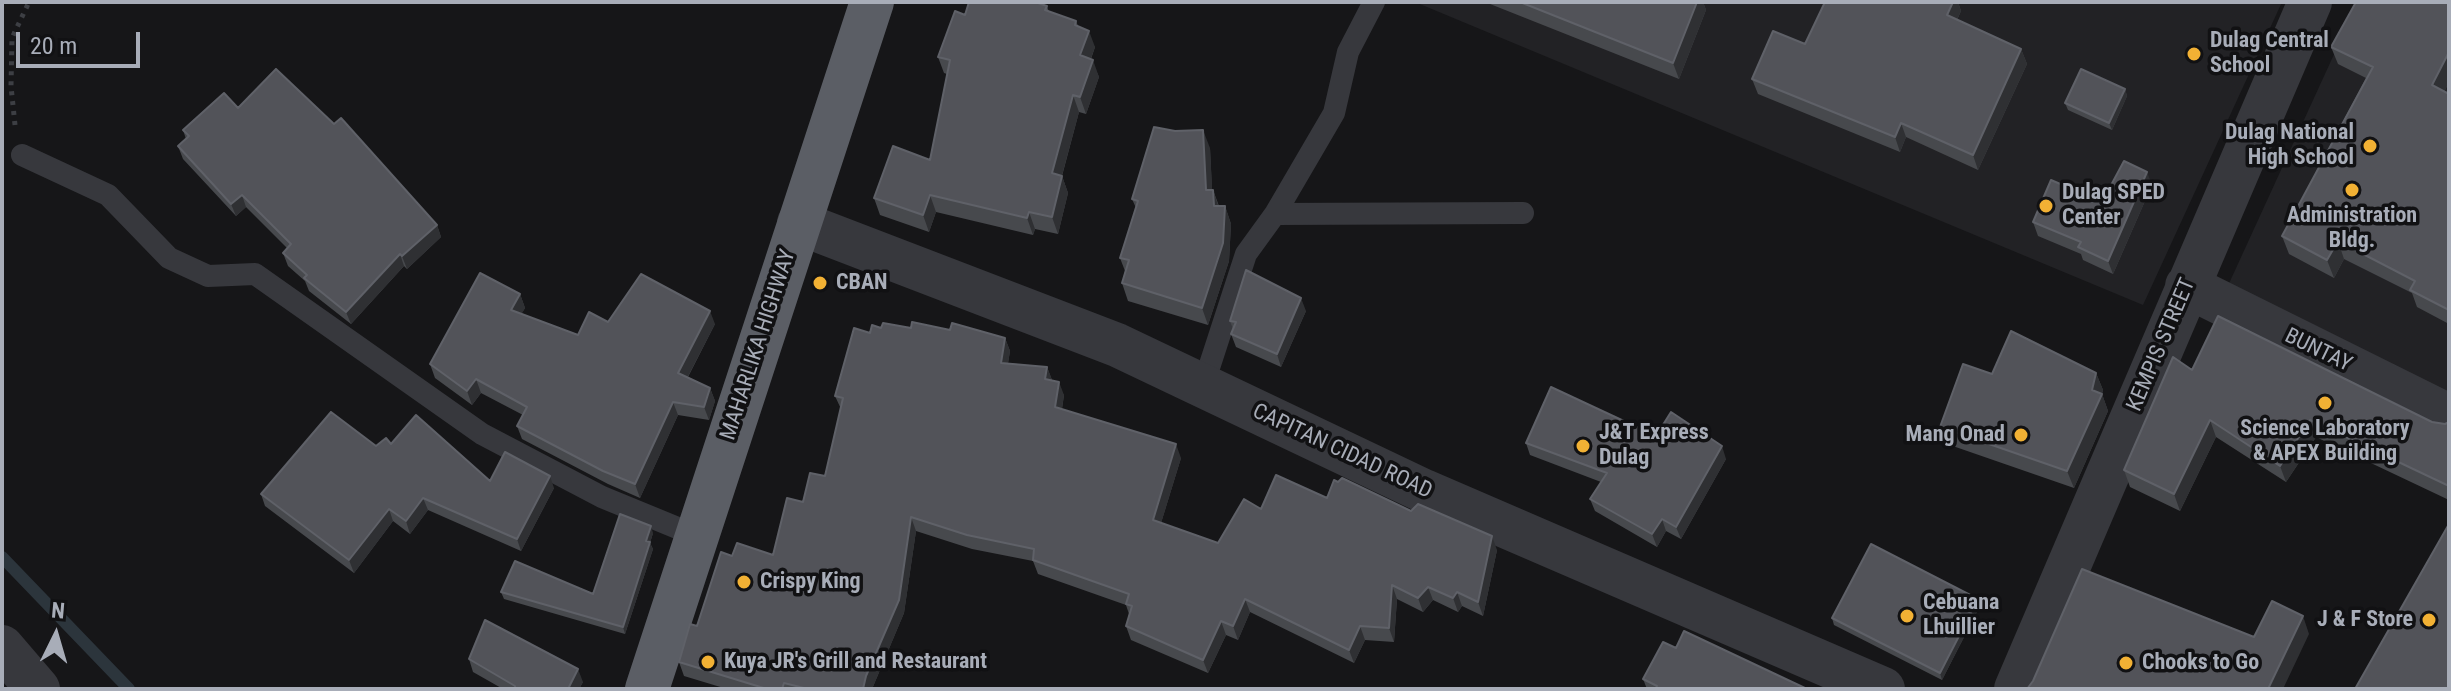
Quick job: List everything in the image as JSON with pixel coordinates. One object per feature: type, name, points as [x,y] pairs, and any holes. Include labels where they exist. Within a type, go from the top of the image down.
[{"type":"highway","name":"MAHARLIKA HIGHWAY","points":[[647,689],[872,2]]},
{"type":"street","name":"KEMPIS STREET","points":[[2016,689],[2310,2]]},
{"type":"street","name":"CAPITAN CIDAD ROAD","points":[[799,223],[1117,345],[1424,491],[1883,689]]},
{"type":"street","name":"BUNTAY","points":[[2187,286],[2449,416]]},
{"type":"street","points":[[2,647],[38,689]]},
{"type":"lane","points":[[1203,386],[1246,254],[1275,214],[1334,113],[1348,52],[1374,2]]},
{"type":"lane","points":[[22,155],[108,195],[169,258],[208,276],[255,274],[482,434],[602,497],[697,536]]},
{"type":"lane","points":[[1275,214],[1523,213]]},
{"type":"path","points":[[22,155],[11,86],[12,38],[29,2]]},
{"type":"shaded area","name":"Dulag SPED Center","points":[[1415,2],[2282,2],[2143,305]]},
{"type":"shaded area","name":"Dulag National High School","points":[[2358,2],[2449,2],[2449,401],[2226,290]]},
{"type":"building","points":[[969,2],[1035,2],[1047,6],[1045,10],[1076,21],[1075,25],[1089,31],[1080,55],[1093,60],[1080,97],[1073,95],[1052,173],[1062,176],[1052,217],[1029,212],[1027,218],[930,195],[923,215],[874,198],[893,146],[930,160],[950,60],[938,57],[955,11],[965,15]]},
{"type":"building","points":[[1520,2],[1697,2],[1673,63]]},
{"type":"building","points":[[1825,2],[1953,2],[1947,15],[2021,49],[1973,155],[1901,123],[1895,137],[1752,79],[1773,31],[1805,44]]},
{"type":"building","points":[[2356,2],[2449,2],[2449,52],[2432,85],[2449,94],[2449,310],[2410,290],[2415,281],[2338,241],[2327,260],[2282,236],[2373,67],[2331,47]]},
{"type":"building","points":[[276,69],[334,124],[341,118],[437,225],[402,256],[400,254],[346,312],[304,278],[307,275],[283,253],[291,244],[242,195],[231,204],[178,146],[189,136],[183,130],[224,93],[238,108]]},
{"type":"building","points":[[2081,69],[2125,89],[2109,123],[2065,103]]},
{"type":"building","points":[[1154,127],[1175,131],[1203,130],[1206,190],[1213,190],[1214,206],[1225,206],[1223,243],[1202,308],[1122,283],[1129,260],[1120,258],[1138,201],[1132,199]]},
{"type":"building","points":[[2124,161],[2147,172],[2108,261],[2078,247],[2081,242],[2033,222],[2051,180],[2102,202]]},
{"type":"building","points":[[1246,270],[1301,298],[1277,354],[1231,334],[1236,322],[1230,321]]},
{"type":"building","points":[[480,273],[520,294],[511,310],[578,335],[589,312],[608,322],[641,274],[710,311],[678,373],[710,388],[704,407],[673,402],[635,484],[603,471],[517,426],[527,407],[476,379],[467,391],[430,364]]},
{"type":"building","points":[[2218,316],[2432,422],[2449,422],[2449,486],[2310,420],[2280,466],[2210,420],[2174,494],[2124,470],[2173,357],[2192,370]]},
{"type":"building","points":[[912,322],[950,330],[952,323],[1005,338],[1001,363],[1047,367],[1045,379],[1059,382],[1055,407],[1176,444],[1153,520],[1218,543],[1244,499],[1261,509],[1276,475],[1327,498],[1334,480],[1338,482],[1342,478],[1411,511],[1418,504],[1492,536],[1478,602],[1457,592],[1453,598],[1428,587],[1418,598],[1392,585],[1389,628],[1360,626],[1349,650],[1245,599],[1233,626],[1221,621],[1203,660],[1126,626],[1132,606],[1126,604],[1129,594],[1033,560],[1034,549],[967,535],[911,517],[899,600],[863,689],[808,689],[784,683],[782,689],[767,689],[679,662],[690,624],[697,626],[721,552],[732,556],[737,543],[773,555],[787,498],[803,502],[810,473],[825,476],[843,398],[835,396],[854,328],[870,333],[872,325],[881,328],[883,323],[911,328]]},
{"type":"building","points":[[2011,331],[2096,373],[2092,390],[2102,394],[2067,471],[1940,427],[1963,364],[1992,374]]},
{"type":"building","points":[[1551,387],[1656,436],[1671,412],[1722,446],[1676,527],[1662,519],[1652,534],[1590,499],[1607,473],[1526,443]]},
{"type":"building","points":[[331,412],[376,446],[386,438],[391,444],[416,415],[490,481],[505,452],[550,476],[517,539],[423,498],[406,521],[389,509],[349,560],[261,494]]},
{"type":"building","points":[[620,514],[651,526],[646,541],[650,542],[623,627],[501,592],[515,561],[593,594]]},
{"type":"building","name":"J & F Store","points":[[2449,524],[2449,689],[2355,689]]},
{"type":"building","name":"Cebuana Lhuillier","points":[[1871,544],[1978,599],[1940,673],[1832,618]]},
{"type":"building","points":[[2082,569],[2254,637],[2272,601],[2303,616],[2268,689],[2027,689]]},
{"type":"building","points":[[485,620],[578,669],[568,689],[515,689],[515,686],[469,659]]},
{"type":"building","points":[[1684,631],[1807,689],[1656,689],[1657,686],[1643,679],[1663,642],[1676,648]]},
{"type":"waterway","points":[[2,557],[129,689]]},
{"type":"place","name":"Dulag Central School","points":[[2194,54]]},
{"type":"place","name":"Dulag National High School","points":[[2370,146]]},
{"type":"place","name":"Administration Bldg.","points":[[2352,190]]},
{"type":"place","name":"Dulag SPED Center","points":[[2046,206]]},
{"type":"place","name":"CBAN","points":[[820,283]]},
{"type":"place","name":"Science Laboratory & APEX Building","points":[[2325,403]]},
{"type":"place","name":"Mang Onad","points":[[2021,435]]},
{"type":"place","name":"J&T Express Dulag","points":[[1583,446]]},
{"type":"place","name":"Crispy King","points":[[744,582]]},
{"type":"place","name":"Cebuana Lhuillier","points":[[1907,616]]},
{"type":"place","name":"J & F Store","points":[[2429,620]]},
{"type":"place","name":"Kuya JR's Grill and Restaurant","points":[[708,662]]},
{"type":"place","name":"Chooks to Go","points":[[2126,663]]}]
